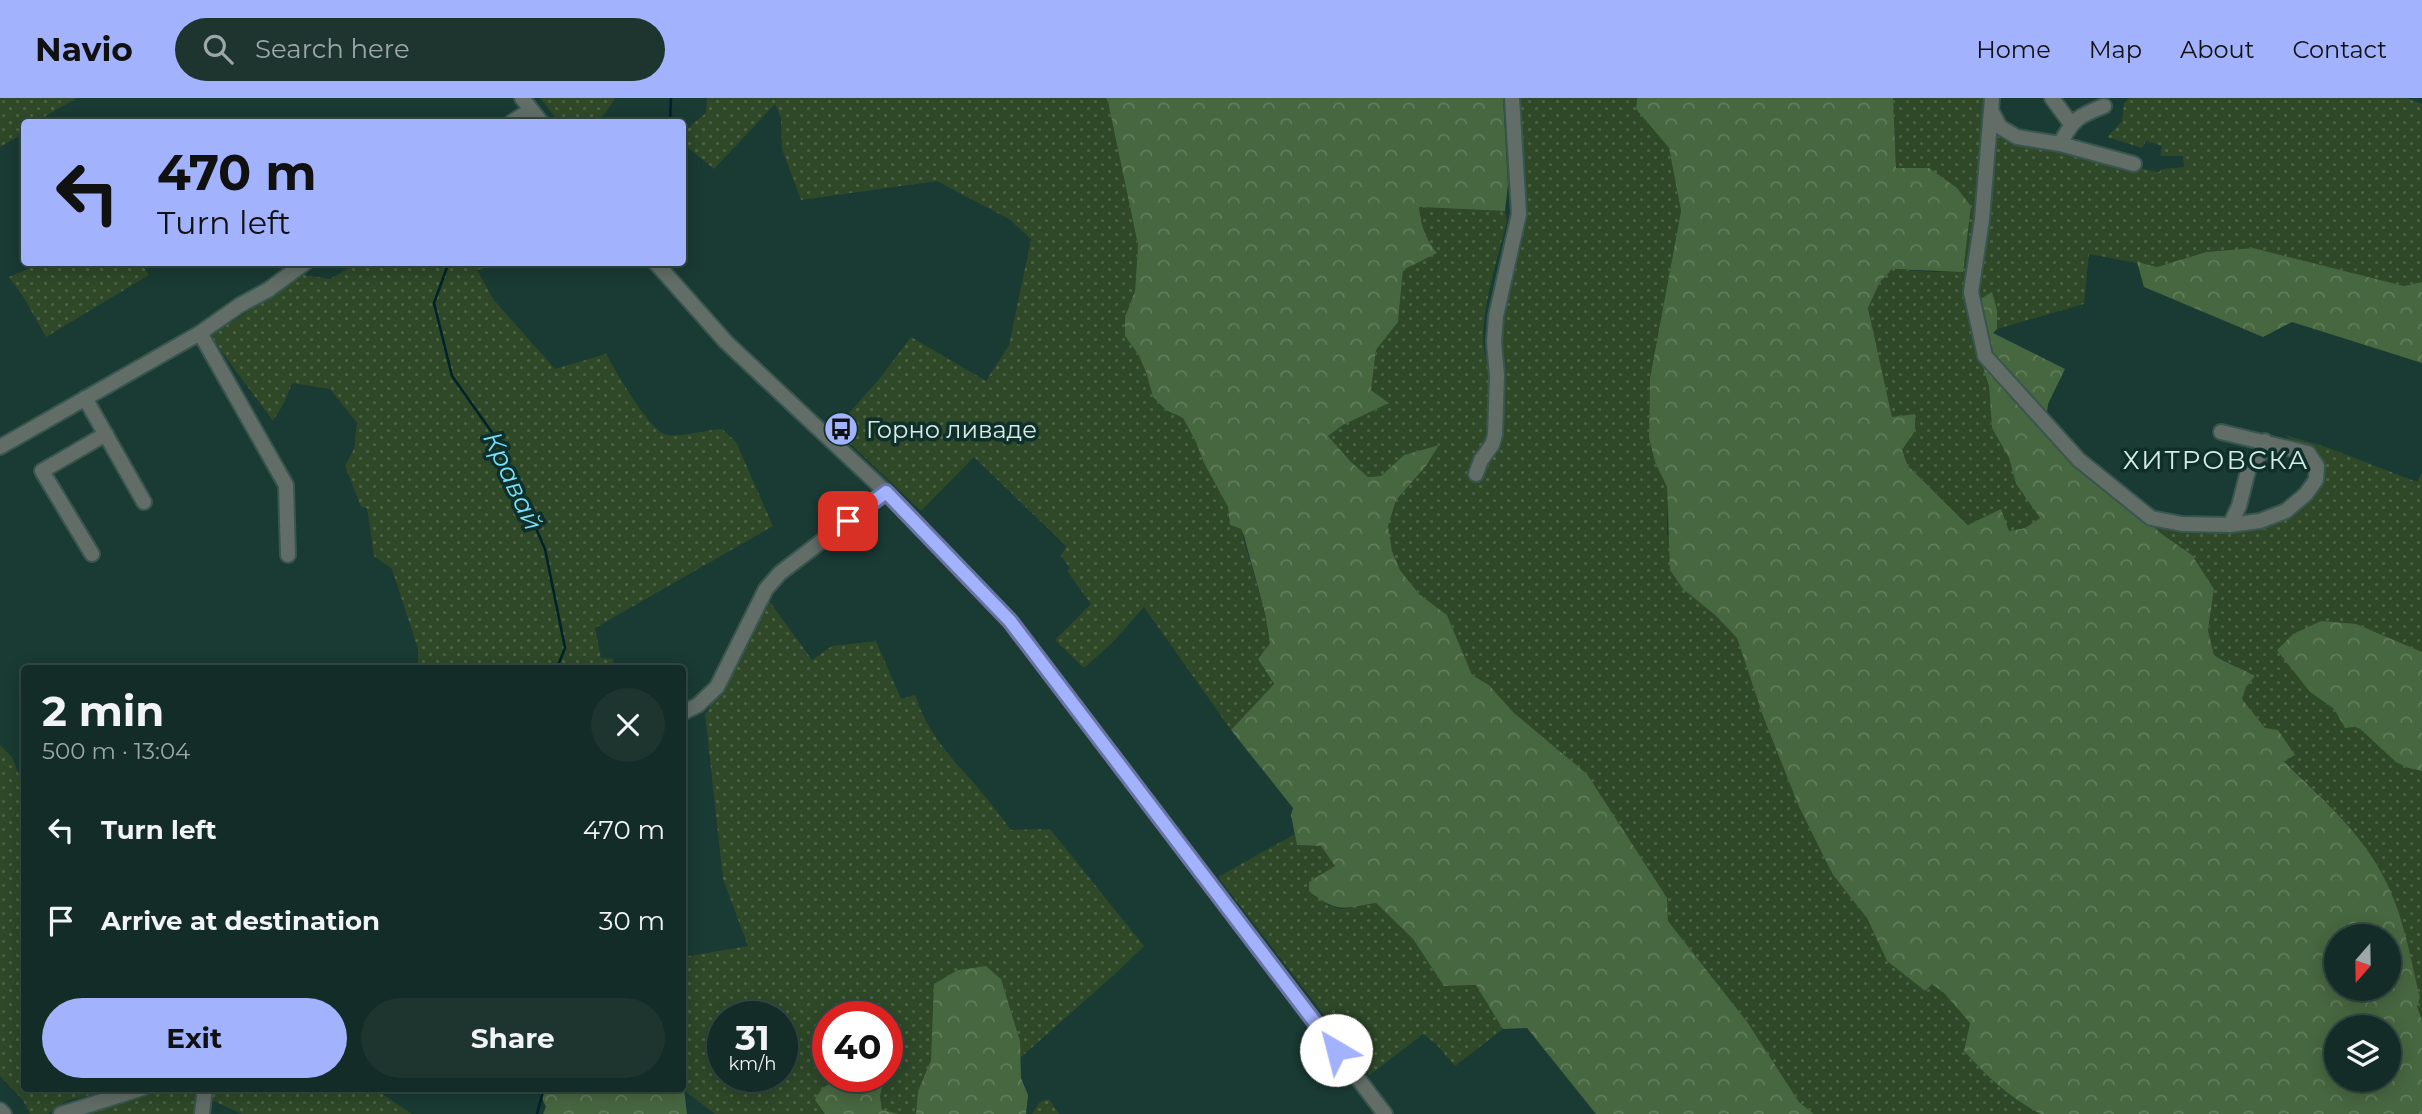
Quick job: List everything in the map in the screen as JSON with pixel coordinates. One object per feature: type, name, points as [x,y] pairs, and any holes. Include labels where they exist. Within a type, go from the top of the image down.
[{"type":"street","points":[[1476,474],[1495,435],[1496,316],[1519,214],[1512,98]]},
{"type":"street","points":[[2052,98],[2071,124]]},
{"type":"street","points":[[514,119],[526,104],[538,119]]},
{"type":"street","points":[[1992,105],[2000,127],[2017,137],[2060,144],[2134,164]]},
{"type":"street","points":[[1992,105],[1983,219],[1970,292],[1985,356],[2078,460],[2151,518],[2182,523],[2230,525],[2260,521],[2286,511],[2306,494],[2316,480],[2317,466],[2308,453],[2221,432]]},
{"type":"street","points":[[2060,144],[2079,115],[2104,106]]},
{"type":"street","points":[[0,447],[200,333],[301,266]]},
{"type":"street","points":[[659,266],[726,342],[886,492],[1010,621],[1385,1114]]},
{"type":"street","points":[[200,333],[286,485],[288,555]]},
{"type":"street","points":[[85,398],[144,502]]},
{"type":"street","points":[[92,554],[42,471],[106,434]]},
{"type":"street","points":[[2230,525],[2239,506],[2250,463],[2260,455],[2265,441]]},
{"type":"street","points":[[686,711],[698,705],[717,687],[766,589],[780,572],[886,492]]},
{"type":"street","points":[[61,1114],[130,1092]]},
{"type":"street","points":[[202,1114],[205,1092]]},
{"type":"street","points":[[0,1110],[4,1114]]},
{"type":"green space","points":[[0,98],[77,98],[43,119],[21,119],[21,135],[0,147]]},
{"type":"green space","points":[[540,98],[615,98],[598,119],[557,119]]},
{"type":"green space","points":[[707,98],[1106,98],[1138,245],[1135,291],[1125,317],[1125,336],[1138,354],[1153,397],[1166,410],[1183,418],[1228,507],[1230,525],[1241,529],[1265,613],[1270,643],[1258,659],[1274,685],[1231,730],[1144,607],[1111,644],[1084,668],[1055,640],[1091,604],[1067,571],[1070,568],[1061,556],[1066,546],[974,457],[921,511],[835,429],[880,378],[911,337],[986,381],[1009,345],[1031,239],[1009,219],[937,181],[801,200],[782,149],[781,118],[775,104],[714,169],[686,146],[686,130],[706,113]]},
{"type":"green space","points":[[1106,98],[1503,98],[1508,184],[1505,211],[1419,207],[1424,232],[1437,253],[1403,270],[1398,322],[1376,350],[1371,390],[1389,403],[1343,425],[1328,436],[1368,477],[1381,476],[1404,455],[1439,445],[1426,466],[1396,500],[1388,526],[1392,551],[1400,570],[1419,594],[1447,615],[1472,675],[1489,685],[1513,712],[1587,774],[1667,898],[1668,921],[1748,1023],[1799,1102],[1814,1114],[1596,1114],[1527,1028],[1503,1029],[1476,985],[1444,986],[1413,939],[1376,903],[1341,908],[1327,903],[1309,891],[1309,882],[1335,866],[1321,846],[1297,845],[1291,815],[1293,808],[1231,730],[1274,684],[1258,659],[1270,643],[1265,613],[1244,536],[1241,529],[1230,525],[1228,507],[1183,418],[1166,410],[1153,397],[1138,354],[1125,336],[1125,317],[1135,291],[1138,245]]},
{"type":"green space","points":[[1510,98],[1637,98],[1636,109],[1669,148],[1681,211],[1650,378],[1649,438],[1655,462],[1667,487],[1667,534],[1715,615],[1737,638],[1763,716],[1799,807],[1833,875],[1867,918],[1887,961],[1925,991],[1932,983],[1944,993],[1970,1023],[1964,1051],[1999,1086],[2041,1114],[1814,1114],[1799,1102],[1748,1023],[1668,921],[1667,898],[1587,774],[1513,712],[1489,685],[1472,675],[1447,615],[1419,594],[1400,570],[1392,551],[1387,526],[1396,500],[1426,466],[1439,445],[1404,455],[1381,476],[1368,477],[1328,436],[1343,425],[1389,403],[1371,390],[1376,350],[1398,322],[1403,270],[1428,242],[1421,227],[1419,207],[1505,211],[1507,221],[1485,315],[1484,351],[1489,362],[1514,215]]},
{"type":"green space","points":[[1637,98],[1893,98],[1896,168],[1929,168],[1957,188],[1971,206],[1963,272],[1892,269],[1880,282],[1868,308],[1892,417],[1915,414],[1915,431],[1902,450],[1908,466],[1968,525],[2001,509],[2009,531],[2025,528],[2040,518],[2016,484],[2009,458],[1992,428],[1989,386],[1973,336],[1982,298],[1992,292],[1997,310],[1997,329],[1993,333],[2065,369],[2048,404],[2046,420],[2137,512],[2163,535],[2192,555],[2214,589],[2208,630],[2214,655],[2255,676],[2246,687],[2242,699],[2265,728],[2278,730],[2295,755],[2284,761],[2360,840],[2388,885],[2400,916],[2420,998],[2417,1006],[2422,1021],[2422,1114],[2041,1114],[1999,1086],[1964,1051],[1970,1023],[1944,993],[1932,984],[1925,991],[1887,961],[1867,918],[1833,875],[1799,807],[1763,716],[1737,638],[1715,615],[1683,589],[1670,570],[1667,487],[1655,462],[1649,438],[1650,378],[1681,211],[1669,148],[1636,109]]},
{"type":"green space","points":[[1893,98],[1991,98],[1996,124],[2133,167],[2159,172],[2162,169],[2184,167],[2183,156],[2160,156],[2162,146],[2146,141],[2142,148],[2107,137],[2122,121],[2124,103],[2129,98],[2407,98],[2422,104],[2422,282],[2404,286],[2253,248],[2206,252],[2157,267],[2089,254],[2084,304],[1997,329],[1997,310],[1973,336],[1989,386],[1992,428],[2009,458],[2016,484],[2040,518],[2025,528],[2009,531],[1969,525],[1908,466],[1902,450],[1915,431],[1915,414],[1892,418],[1868,308],[1880,282],[1892,269],[1963,271],[1971,206],[1957,188],[1896,168]]},
{"type":"green space","points":[[2253,248],[2404,286],[2422,282],[2422,363],[2292,322],[2263,337],[2144,287],[2137,262],[2157,267],[2206,252]]},
{"type":"green space","points":[[34,266],[143,266],[149,275],[46,337],[9,277]]},
{"type":"green space","points":[[352,266],[495,266],[477,270],[493,299],[555,369],[606,354],[643,413],[661,432],[674,435],[722,429],[736,442],[773,526],[595,628],[601,658],[614,659],[611,665],[418,665],[418,649],[392,569],[374,556],[367,508],[361,507],[345,466],[354,449],[357,423],[330,389],[292,383],[273,421],[210,336],[304,275],[330,279]]},
{"type":"green space","points":[[2285,435],[2329,448],[2417,482],[2422,472],[2422,652],[2406,646],[2310,692],[2334,709],[2345,728],[2360,729],[2407,768],[2422,771],[2422,1021],[2417,1006],[2420,998],[2404,932],[2394,899],[2380,869],[2348,826],[2284,760],[2294,755],[2265,728],[2242,699],[2246,687],[2255,676],[2214,655],[2208,630],[2214,589],[2192,555],[2163,535],[2137,512],[2209,526],[2290,508],[2318,468],[2306,450]]},
{"type":"green space","points":[[767,598],[812,660],[832,646],[876,641],[901,699],[915,695],[925,720],[939,742],[1011,830],[1050,829],[1144,946],[1020,1058],[1020,1041],[1001,979],[986,966],[958,970],[931,1060],[918,1091],[916,1114],[882,1110],[880,1096],[881,1092],[903,1092],[903,1001],[812,1001],[812,1092],[835,1092],[815,1100],[825,1114],[715,1114],[686,1092],[686,956],[748,946],[723,879],[705,714],[722,689]]},
{"type":"green space","points":[[2321,621],[2356,624],[2422,652],[2422,771],[2396,762],[2360,729],[2345,728],[2334,709],[2310,692],[2277,650],[2293,634]]},
{"type":"green space","points":[[0,745],[12,757],[21,780],[21,1092],[103,1092],[66,1101],[48,1114],[30,1114],[23,1100],[0,1076]]},
{"type":"green space","points":[[1295,834],[1297,845],[1321,846],[1336,866],[1310,882],[1328,905],[1341,909],[1376,903],[1413,939],[1444,986],[1477,985],[1503,1029],[1455,1066],[1436,1044],[1423,1034],[1370,1075],[1218,877]]},
{"type":"green space","points":[[986,966],[1001,979],[1020,1041],[1021,1078],[1028,1095],[1026,1114],[916,1114],[918,1091],[931,1060],[934,984],[958,970]]},
{"type":"green space","points":[[198,1092],[201,1114],[90,1114],[149,1093]]},
{"type":"green space","points":[[209,1092],[379,1092],[412,1114],[242,1114],[207,1098]]},
{"type":"green space","points":[[539,1092],[684,1092],[687,1114],[543,1114],[546,1107]]},
{"type":"green space","points":[[819,1092],[881,1092],[882,1110],[900,1114],[825,1114],[815,1100]]},
{"type":"green space","points":[[1049,1099],[1059,1114],[1032,1114],[1040,1102]]},
{"type":"waterway","name":"Кравай","points":[[670,119],[671,98]]},
{"type":"waterway","name":"Кравай","points":[[448,266],[434,303],[452,376],[498,441],[545,549],[565,648],[558,665]]},
{"type":"waterway","name":"Кравай","points":[[537,1114],[543,1092]]},
{"type":"place","name":"Горно ливаде","points":[[841,429]]},
{"type":"district","name":"ХИТРОВСКА","points":[[2216,460]]},
{"type":"route","points":[[848,521],[886,492],[1010,621],[1336,1050]]}]
